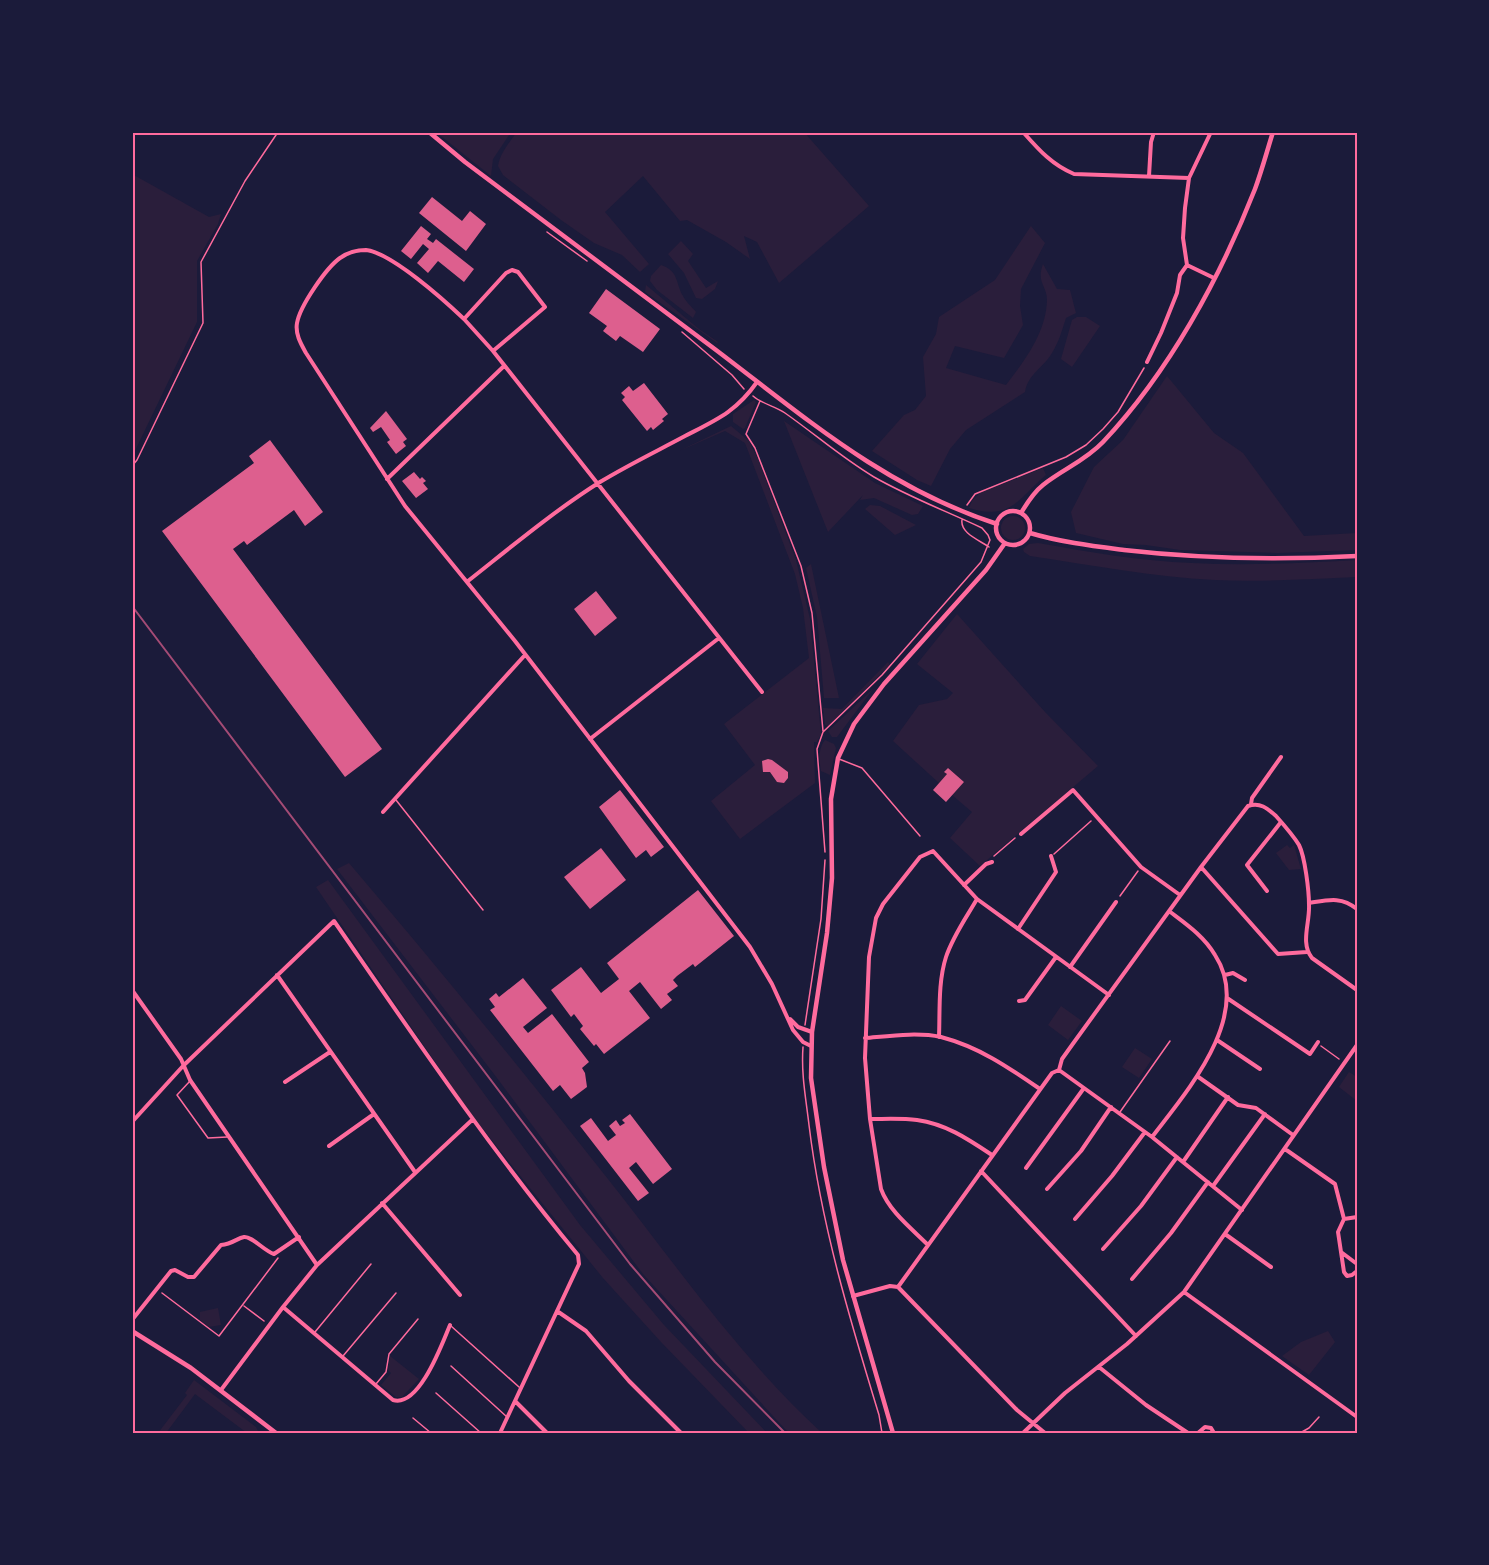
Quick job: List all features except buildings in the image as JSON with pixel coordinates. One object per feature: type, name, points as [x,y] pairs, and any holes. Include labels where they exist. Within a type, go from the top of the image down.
[{"type":"main road","points":[[429,132],[757,382],[872,466],[911,488],[960,511],[997,524]]},
{"type":"main road","points":[[1021,513],[1044,484],[1084,459],[1114,429],[1165,361],[1192,320],[1215,278],[1255,188],[1273,132]]},
{"type":"main road","points":[[1021,513],[1029,522],[1030,533],[1021,543],[1013,546],[1005,543],[999,537],[997,524],[1005,514],[1021,513]]},
{"type":"main road","points":[[1030,533],[1066,541],[1168,555],[1229,559],[1357,556]]},
{"type":"main road","points":[[894,1433],[843,1260],[814,1107],[811,1046],[827,933],[832,878],[831,799],[838,759],[854,724],[871,700],[986,570],[1005,543]]},
{"type":"main road","points":[[132,1331],[181,1362],[276,1433]]},
{"type":"street","points":[[1023,132],[1043,155],[1060,168],[1074,174],[1189,178]]},
{"type":"street","points":[[1149,176],[1151,142],[1154,132]]},
{"type":"street","points":[[1147,362],[1177,294],[1180,275],[1187,266],[1183,238],[1189,178],[1212,132]]},
{"type":"street","points":[[762,692],[504,366],[464,319],[440,296],[382,255],[358,251],[336,262],[303,303],[297,324],[297,334],[316,369],[405,506],[468,581],[750,947],[767,975],[793,1030],[803,1042],[811,1046]]},
{"type":"street","points":[[1187,266],[1215,278]]},
{"type":"street","points":[[464,319],[506,273],[512,270],[518,272],[545,307],[492,351]]},
{"type":"street","points":[[387,480],[504,366]]},
{"type":"street","points":[[468,581],[544,521],[598,484],[629,465],[723,417],[749,393],[757,382]]},
{"type":"street","points":[[590,739],[719,638]]},
{"type":"street","points":[[383,812],[525,655]]},
{"type":"street","points":[[1059,1070],[1062,1059],[1180,895],[1249,806],[1252,798],[1281,757]]},
{"type":"street","points":[[1021,834],[1073,790],[1141,867],[1180,895]]},
{"type":"street","points":[[1249,806],[1255,803],[1263,806],[1281,822],[1300,847],[1309,903],[1307,952],[1357,990]]},
{"type":"street","points":[[1267,891],[1247,865],[1281,822]]},
{"type":"street","points":[[928,1245],[885,1199],[881,1189],[866,1078],[865,1038],[869,957],[876,918],[895,886],[921,857],[927,852],[934,852],[977,899],[1109,995]]},
{"type":"street","points":[[1018,929],[1056,872],[1051,856]]},
{"type":"street","points":[[964,885],[986,864],[992,862]]},
{"type":"street","points":[[1201,867],[1278,954],[1307,952]]},
{"type":"street","points":[[939,1036],[946,956],[952,941],[977,899]]},
{"type":"street","points":[[1309,903],[1338,899],[1349,902],[1357,909]]},
{"type":"street","points":[[1070,967],[1116,902]]},
{"type":"street","points":[[1152,1137],[1197,1076],[1217,1040],[1224,1019],[1227,998],[1225,975],[1215,954],[1203,938],[1169,910]]},
{"type":"street","points":[[132,1122],[183,1066],[334,921],[472,1120],[538,1208],[578,1256],[579,1264],[501,1433]]},
{"type":"street","points":[[1019,1001],[1025,1000],[1056,957]]},
{"type":"street","points":[[1225,975],[1233,973],[1245,980]]},
{"type":"street","points":[[277,975],[415,1172]]},
{"type":"street","points":[[132,990],[182,1059],[190,1080],[317,1265]]},
{"type":"street","points":[[1227,998],[1310,1054],[1318,1042]]},
{"type":"street","points":[[789,1018],[805,1030],[812,1032]]},
{"type":"street","points":[[865,1038],[901,1035],[939,1036],[995,1058],[1040,1089]]},
{"type":"street","points":[[1217,1040],[1260,1069]]},
{"type":"street","points":[[1023,1433],[1065,1393],[1136,1336],[1184,1292],[1357,1045]]},
{"type":"street","points":[[285,1082],[330,1052]]},
{"type":"street","points":[[1059,1070],[1152,1137],[1242,1210]]},
{"type":"street","points":[[898,1287],[1040,1089],[1052,1073],[1059,1070]]},
{"type":"street","points":[[1197,1076],[1238,1105],[1256,1108],[1293,1135]]},
{"type":"street","points":[[1026,1168],[1084,1088]]},
{"type":"street","points":[[1183,1162],[1228,1097]]},
{"type":"street","points":[[1047,1189],[1081,1151],[1111,1107]]},
{"type":"street","points":[[329,1146],[374,1114]]},
{"type":"street","points":[[1213,1186],[1265,1114]]},
{"type":"street","points":[[870,1119],[916,1120],[939,1125],[992,1155]]},
{"type":"street","points":[[220,1390],[317,1265],[472,1120]]},
{"type":"street","points":[[1075,1220],[1145,1132]]},
{"type":"street","points":[[1285,1149],[1335,1184],[1344,1219],[1338,1232],[1341,1252],[1344,1272],[1347,1276],[1352,1275],[1357,1271],[1357,1266],[1341,1252]]},
{"type":"street","points":[[1103,1249],[1141,1206],[1177,1157]]},
{"type":"street","points":[[981,1171],[1136,1336]]},
{"type":"street","points":[[1132,1279],[1172,1233],[1208,1182]]},
{"type":"street","points":[[382,1203],[460,1295]]},
{"type":"street","points":[[1344,1219],[1357,1217]]},
{"type":"street","points":[[1225,1234],[1271,1267]]},
{"type":"street","points":[[132,1320],[171,1271],[179,1271],[191,1277],[197,1275],[218,1248],[232,1244],[243,1237],[251,1239],[270,1253],[277,1252],[299,1237]]},
{"type":"street","points":[[853,1296],[890,1286],[898,1287],[1032,1424],[1045,1433]]},
{"type":"street","points":[[1184,1292],[1357,1417]]},
{"type":"street","points":[[283,1307],[393,1400],[402,1401],[407,1399],[431,1368],[450,1325]]},
{"type":"street","points":[[557,1311],[586,1331],[629,1381],[681,1433]]},
{"type":"street","points":[[1099,1367],[1146,1405],[1188,1433]]},
{"type":"street","points":[[516,1401],[548,1433]]},
{"type":"street","points":[[1198,1433],[1206,1427],[1211,1428],[1214,1433]]},
{"type":"lane","points":[[838,759],[862,768],[920,836]]},
{"type":"lane","points":[[396,799],[483,910]]},
{"type":"lane","points":[[1120,1113],[1170,1041]]},
{"type":"lane","points":[[190,1080],[177,1095],[208,1138],[229,1137]]},
{"type":"lane","points":[[314,1332],[371,1264]]},
{"type":"lane","points":[[343,1357],[396,1293]]},
{"type":"lane","points":[[375,1385],[386,1372],[389,1354],[418,1319]]},
{"type":"lane","points":[[450,1325],[522,1389]]},
{"type":"lane","points":[[451,1366],[507,1418]]},
{"type":"lane","points":[[436,1393],[481,1433]]},
{"type":"lane","points":[[413,1418],[430,1433]]},
{"type":"path","points":[[132,466],[137,460],[202,323],[201,262],[245,181],[278,132]]},
{"type":"path","points":[[967,506],[975,494],[1066,457],[1086,445],[1118,412],[1147,362]]},
{"type":"path","points":[[760,401],[746,434],[758,456],[801,566],[812,613],[823,732],[817,749],[824,833],[824,888],[805,1030]]},
{"type":"path","points":[[823,732],[882,675],[981,562],[989,547],[964,530],[962,520]]},
{"type":"path","points":[[1051,856],[1096,817]]},
{"type":"path","points":[[992,862],[992,858],[1021,834]]},
{"type":"path","points":[[1116,902],[1141,867]]},
{"type":"path","points":[[803,1042],[801,1068],[819,1189],[835,1263],[879,1414],[882,1433]]},
{"type":"path","points":[[1318,1042],[1344,1063]]},
{"type":"path","points":[[157,1289],[219,1336],[278,1261],[277,1252]]},
{"type":"path","points":[[244,1305],[269,1325]]},
{"type":"path","points":[[1300,1433],[1309,1428],[1319,1417]]},
{"type":"shaded area","points":[[436,132],[511,132],[493,159],[491,176]]},
{"type":"shaded area","points":[[517,132],[804,132],[869,206],[779,283],[757,242],[744,236],[750,259],[726,242],[687,220],[680,221],[643,176],[605,212],[649,264],[640,272],[622,255],[594,243],[503,175],[498,166],[499,161]]},
{"type":"shaded area","points":[[132,174],[209,217],[221,214],[218,224],[197,261],[197,322],[132,457]]},
{"type":"shaded area","points":[[1031,226],[1045,243],[1021,289],[1020,306],[1023,325],[1004,358],[955,346],[946,368],[1006,385],[1027,356],[1043,324],[1047,295],[1041,280],[1043,264],[1057,289],[1070,290],[1076,313],[1066,318],[1054,349],[1029,380],[1025,392],[966,430],[950,449],[931,486],[917,480],[872,451],[904,415],[915,410],[926,396],[923,357],[936,334],[939,317],[995,280]]},
{"type":"shaded area","points":[[681,241],[693,254],[688,261],[706,288],[718,281],[715,289],[702,299],[696,298],[684,273],[668,254]]},
{"type":"shaded area","points":[[661,265],[671,270],[676,277],[684,298],[696,312],[693,318],[657,290],[650,281],[651,276]]},
{"type":"shaded area","points":[[646,285],[718,342],[717,343],[645,292]]},
{"type":"shaded area","points":[[1077,317],[1086,317],[1100,326],[1072,367],[1061,359],[1072,320]]},
{"type":"shaded area","points":[[1167,376],[1214,433],[1243,453],[1304,536],[1357,533],[1357,550],[1278,553],[1180,550],[1123,544],[1076,533],[1071,512],[1094,467],[1123,440]]},
{"type":"shaded area","points":[[754,400],[756,402],[743,429],[733,422],[733,414]]},
{"type":"shaded area","points":[[784,421],[875,483],[923,506],[918,514],[912,515],[874,498],[860,500],[863,495],[828,532]]},
{"type":"shaded area","points":[[731,426],[749,441],[758,459],[796,560],[810,619],[821,734],[817,742],[814,742],[815,783],[740,839],[711,801],[755,765],[724,724],[809,658],[803,608],[795,574],[745,443],[725,431],[679,451]]},
{"type":"shaded area","points":[[1043,468],[1046,475],[1005,510],[995,512],[969,508],[980,493]]},
{"type":"shaded area","points":[[870,505],[880,506],[916,525],[895,535],[865,509]]},
{"type":"shaded area","points":[[1013,516],[1022,519],[1025,528],[1022,537],[1013,540],[1004,537],[1001,528],[1004,519]]},
{"type":"shaded area","points":[[1038,543],[1095,553],[1173,562],[1254,564],[1357,560],[1357,577],[1251,581],[1169,576],[1030,556],[1024,552],[1023,549],[1029,544]]},
{"type":"shaded area","points":[[811,564],[839,698],[824,698],[817,617],[806,568]]},
{"type":"shaded area","points":[[957,614],[1045,712],[1098,766],[980,866],[950,838],[972,812],[952,795],[964,782],[948,768],[944,771],[947,774],[939,783],[893,741],[919,705],[947,699],[953,693],[917,664]]},
{"type":"shaded area","points":[[888,662],[890,665],[828,726],[825,725],[823,708],[842,709]]},
{"type":"shaded area","points":[[873,689],[837,737],[832,737],[828,731]]},
{"type":"shaded area","points":[[825,740],[834,744],[836,748],[830,775],[821,771],[820,767],[820,751]]},
{"type":"shaded area","points":[[1287,845],[1290,848],[1294,845],[1301,869],[1289,870],[1276,853]]},
{"type":"shaded area","points":[[349,863],[538,1091],[733,1339],[791,1403],[822,1433],[790,1433],[785,1429],[643,1274],[337,869]]},
{"type":"shaded area","points":[[328,880],[580,1225],[664,1325],[767,1433],[749,1433],[661,1342],[603,1278],[467,1109],[316,887]]},
{"type":"shaded area","points":[[1061,1006],[1082,1021],[1068,1040],[1048,1025]]},
{"type":"shaded area","points":[[1135,1048],[1152,1059],[1139,1078],[1122,1067]]},
{"type":"shaded area","points":[[1349,1072],[1357,1077],[1357,1101],[1339,1087]]},
{"type":"shaded area","points":[[218,1308],[221,1325],[209,1327],[200,1320],[200,1312]]},
{"type":"shaded area","points":[[1328,1331],[1335,1342],[1309,1375],[1282,1356],[1301,1342]]},
{"type":"shaded area","points":[[390,1356],[419,1379],[402,1397],[396,1397],[381,1385],[391,1373],[388,1370]]},
{"type":"shaded area","points":[[194,1380],[256,1427],[259,1433],[247,1433],[195,1394],[166,1433],[158,1433],[187,1395],[185,1393]]},
{"type":"railway","points":[[132,606],[630,1264],[715,1362],[785,1433]]}]
